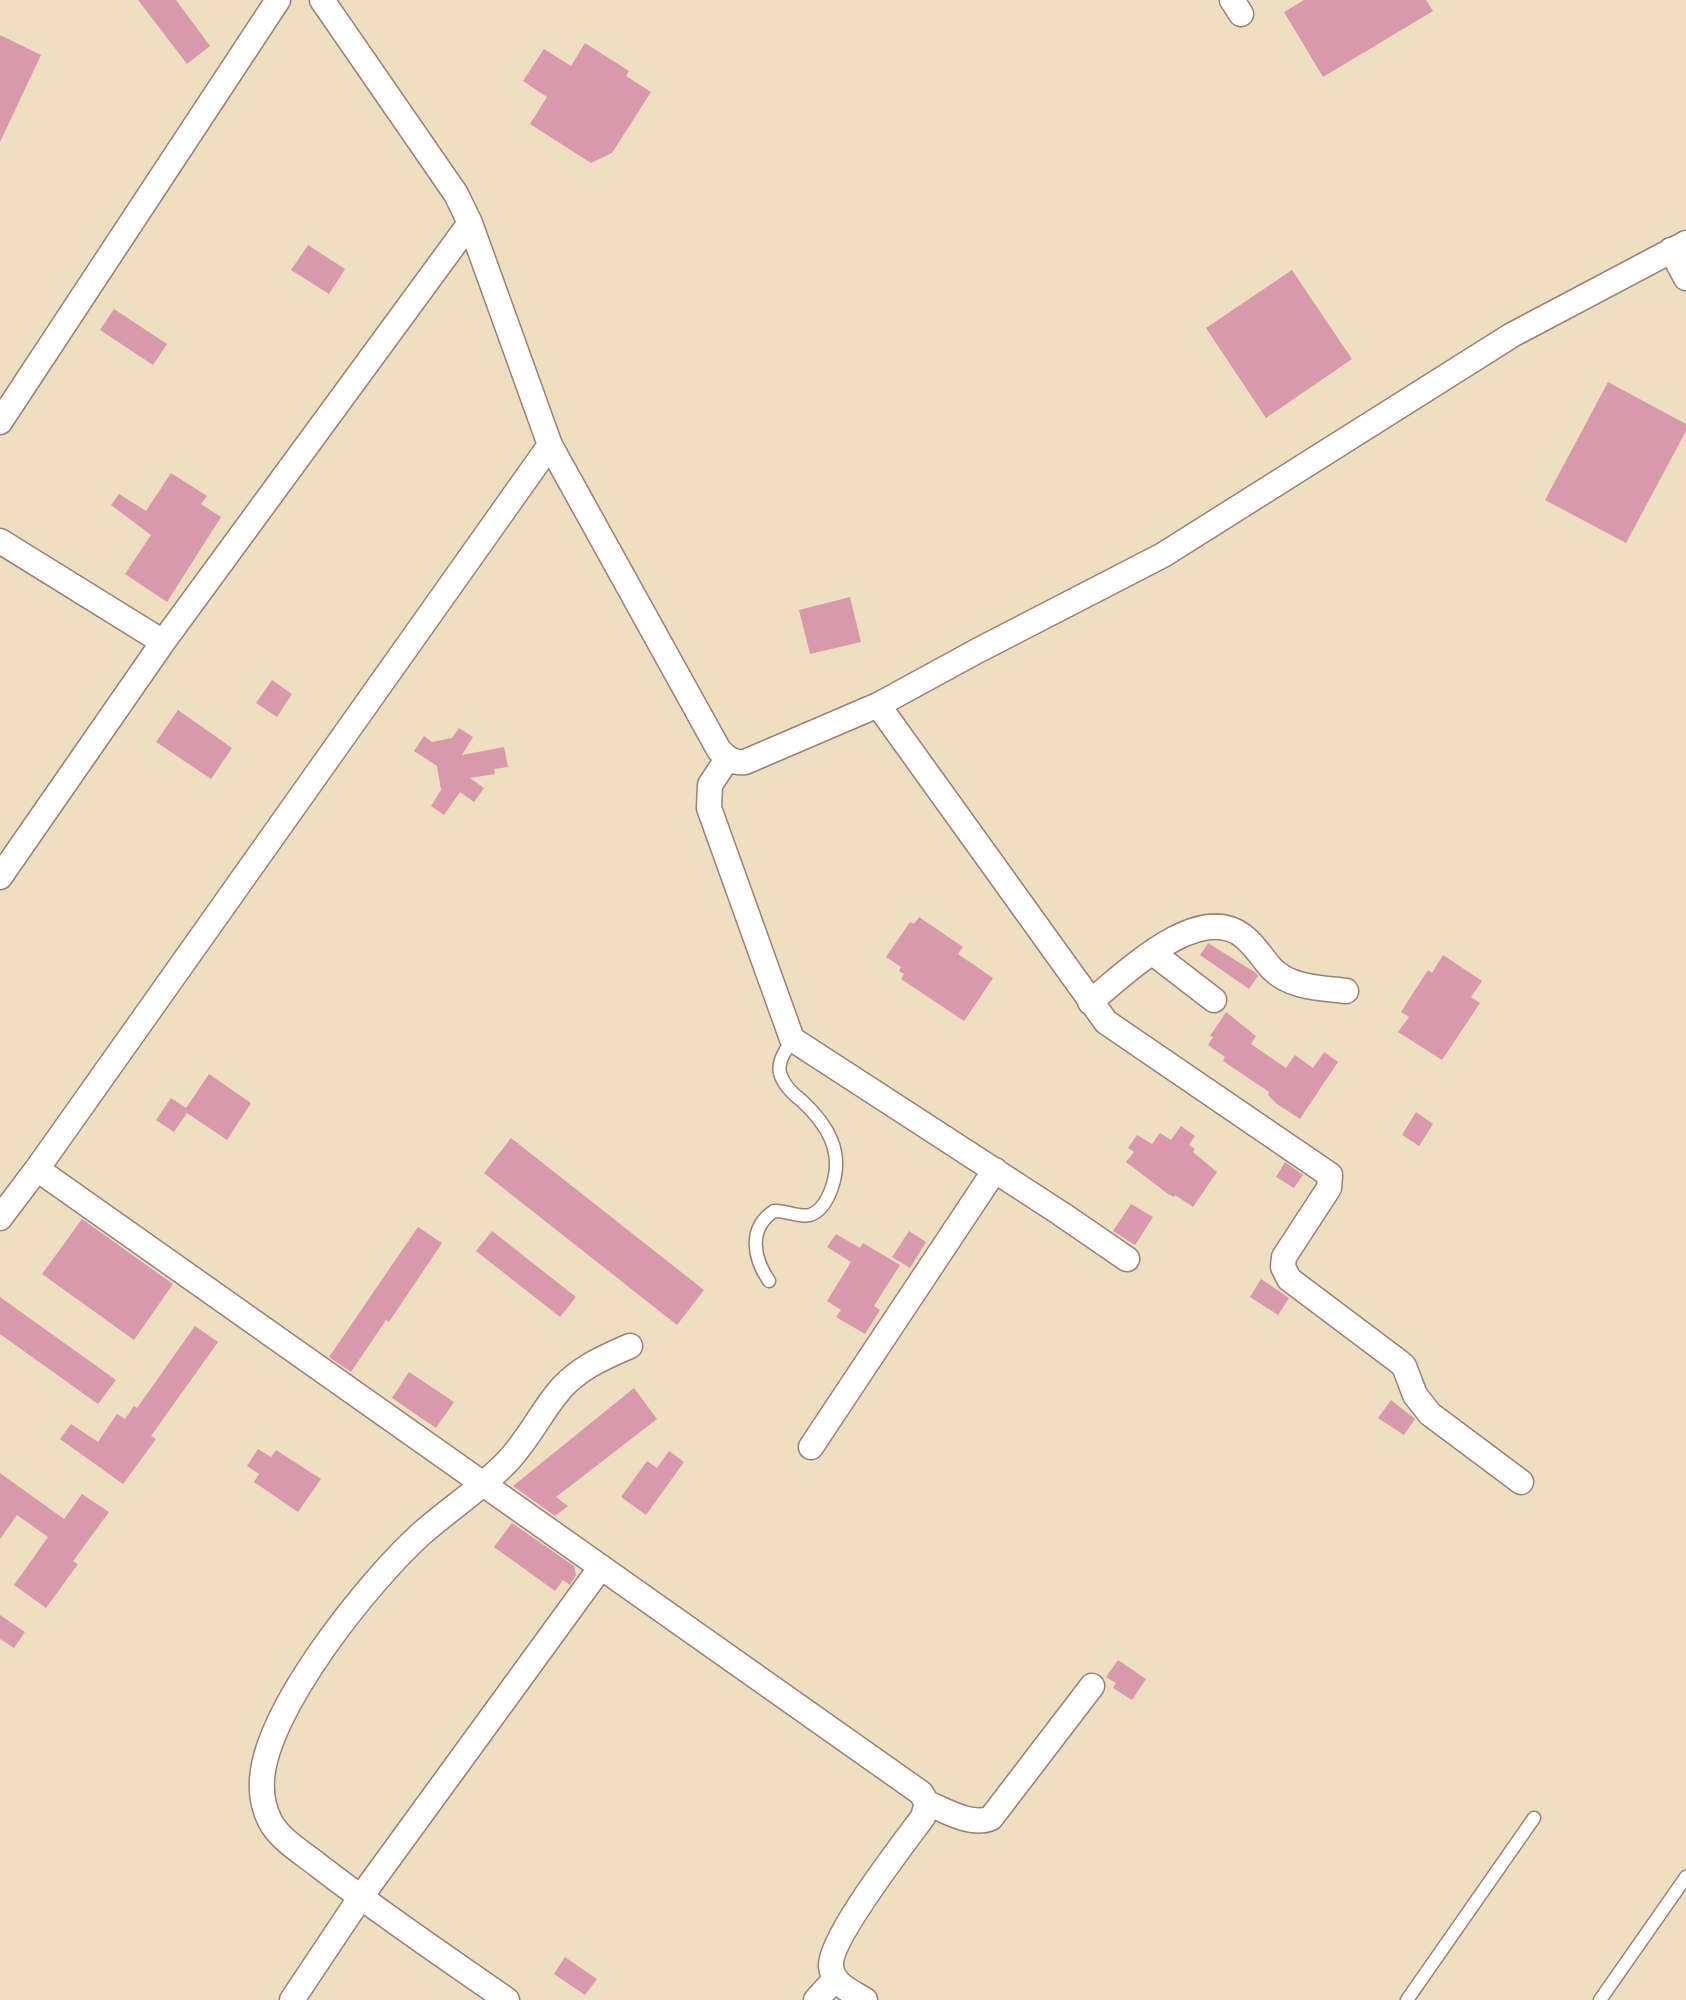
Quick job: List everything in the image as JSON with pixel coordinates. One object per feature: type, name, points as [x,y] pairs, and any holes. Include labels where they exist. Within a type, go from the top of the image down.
[{"type":"street","points":[[0,422],[278,0]]},
{"type":"street","points":[[322,0],[456,194],[470,223],[550,445],[719,750],[727,759],[737,763],[878,705],[1163,555],[1512,335],[1679,247],[1686,278]]},
{"type":"street","points":[[0,877],[163,642],[470,223]]},
{"type":"street","points":[[0,1218],[550,445]]},
{"type":"street","points":[[0,541],[163,642]]},
{"type":"street","points":[[878,705],[1106,1022],[1330,1175],[1329,1188],[1284,1257],[1284,1273],[1404,1366],[1415,1395],[1430,1414],[1521,1482]]},
{"type":"street","points":[[727,759],[710,785],[709,808],[792,1039],[1127,1259]]},
{"type":"street","points":[[1090,1002],[1153,953],[1188,932],[1213,925],[1239,933],[1271,968],[1290,981],[1346,991]]},
{"type":"street","points":[[1153,953],[1214,1000]]},
{"type":"street","points":[[37,1169],[921,1793],[927,1803],[969,1819],[986,1821],[991,1818],[1092,1686]]},
{"type":"street","points":[[811,1447],[995,1170]]},
{"type":"street","points":[[507,2000],[360,1898],[283,1837],[272,1824],[264,1805],[262,1781],[269,1749],[287,1706],[329,1640],[378,1577],[517,1451],[568,1381],[587,1365],[630,1346]]},
{"type":"street","points":[[292,2000],[360,1898],[601,1567]]},
{"type":"street","points":[[865,2000],[835,1979],[830,1968],[836,1945],[923,1817],[927,1803]]},
{"type":"street","points":[[816,2000],[835,1979]]},
{"type":"lane","points":[[769,1281],[755,1255],[761,1223],[774,1211],[803,1216],[814,1214],[830,1193],[836,1166],[835,1148],[829,1130],[791,1091],[781,1076],[780,1062],[792,1039]]},
{"type":"lane","points":[[1407,2000],[1534,1818]]},
{"type":"lane","points":[[1600,2000],[1686,1877]]},
{"type":"building","points":[[138,0],[176,0],[210,46],[187,64]]},
{"type":"building","points":[[1304,0],[1426,0],[1433,11],[1323,77],[1284,12]]},
{"type":"building","points":[[0,35],[41,55],[0,142]]},
{"type":"building","points":[[585,43],[629,71],[626,76],[651,92],[612,153],[591,163],[530,124],[547,97],[523,81],[544,49],[571,66]]},
{"type":"building","points":[[308,245],[345,269],[329,294],[291,270]]},
{"type":"building","points":[[1292,270],[1352,359],[1266,418],[1206,328]]},
{"type":"building","points":[[114,309],[167,344],[153,365],[100,330]]},
{"type":"building","points":[[1608,382],[1686,424],[1686,431],[1626,543],[1545,500]]},
{"type":"building","points":[[171,473],[207,496],[201,504],[221,517],[167,602],[125,574],[151,535],[111,505],[119,494],[146,511]]},
{"type":"building","points":[[850,597],[861,642],[810,654],[799,610]]},
{"type":"building","points":[[272,680],[292,694],[277,717],[256,703]]},
{"type":"building","points":[[178,710],[232,748],[211,779],[156,742]]},
{"type":"building","points":[[459,728],[473,737],[462,755],[504,747],[508,767],[494,769],[495,774],[470,778],[484,788],[474,802],[460,792],[444,815],[431,806],[441,790],[437,766],[414,751],[424,736],[432,742],[452,738]]},
{"type":"building","points":[[919,917],[963,947],[958,954],[993,978],[964,1021],[901,979],[904,974],[899,971],[901,967],[886,957],[910,922],[914,924]]},
{"type":"building","points":[[1208,943],[1256,973],[1258,976],[1249,989],[1200,955]]},
{"type":"building","points":[[1443,955],[1482,981],[1471,997],[1480,1003],[1442,1060],[1398,1032],[1409,1017],[1401,1012],[1428,970],[1432,973]]},
{"type":"building","points":[[1226,1012],[1256,1036],[1251,1044],[1286,1068],[1295,1055],[1313,1068],[1324,1052],[1338,1062],[1300,1119],[1277,1104],[1268,1095],[1269,1092],[1223,1061],[1225,1057],[1208,1045],[1213,1037],[1210,1036]]},
{"type":"building","points":[[209,1074],[251,1103],[227,1140],[187,1113],[174,1132],[156,1120],[171,1098],[186,1108]]},
{"type":"building","points":[[1416,1112],[1433,1124],[1419,1146],[1402,1135]]},
{"type":"building","points":[[1181,1126],[1195,1136],[1189,1145],[1195,1149],[1193,1152],[1217,1172],[1193,1207],[1168,1194],[1126,1162],[1134,1152],[1128,1148],[1137,1135],[1152,1144],[1160,1133],[1171,1140]]},
{"type":"building","points":[[511,1138],[704,1290],[677,1325],[484,1173]]},
{"type":"building","points":[[1285,1162],[1303,1175],[1294,1188],[1276,1177]]},
{"type":"building","points":[[1131,1204],[1153,1217],[1135,1245],[1113,1231]]},
{"type":"building","points":[[82,1219],[173,1284],[134,1340],[42,1274]]},
{"type":"building","points":[[418,1227],[442,1243],[351,1372],[329,1357]]},
{"type":"building","points":[[492,1231],[576,1297],[560,1317],[476,1251]]},
{"type":"building","points":[[909,1231],[926,1242],[910,1268],[892,1257]]},
{"type":"building","points":[[836,1234],[860,1248],[863,1243],[900,1265],[874,1306],[880,1310],[865,1334],[836,1317],[841,1310],[827,1301],[851,1262],[827,1247]]},
{"type":"building","points":[[1261,1279],[1289,1298],[1278,1315],[1250,1297]]},
{"type":"building","points":[[0,1297],[116,1380],[98,1404],[0,1334]]},
{"type":"building","points":[[195,1326],[218,1342],[151,1436],[156,1439],[123,1484],[60,1439],[71,1424],[98,1442],[117,1414],[125,1419],[134,1406],[137,1408]]},
{"type":"building","points":[[409,1372],[454,1402],[436,1428],[392,1398]]},
{"type":"building","points":[[634,1388],[657,1419],[556,1497],[568,1506],[555,1516],[513,1486]]},
{"type":"building","points":[[1391,1400],[1415,1419],[1404,1435],[1378,1418]]},
{"type":"building","points":[[258,1449],[271,1457],[276,1450],[321,1479],[298,1512],[254,1482],[259,1474],[247,1466]]},
{"type":"building","points":[[669,1451],[684,1462],[646,1515],[621,1497],[647,1461],[657,1468]]},
{"type":"building","points":[[0,1473],[64,1519],[82,1494],[109,1512],[73,1561],[78,1564],[46,1608],[14,1585],[48,1537],[17,1515],[0,1539]]},
{"type":"building","points":[[512,1523],[574,1566],[576,1575],[570,1585],[563,1580],[555,1591],[494,1547]]},
{"type":"building","points":[[0,1615],[25,1632],[14,1648],[0,1639]]},
{"type":"building","points":[[1118,1660],[1146,1679],[1132,1700],[1113,1688],[1116,1683],[1106,1677]]},
{"type":"building","points":[[565,1957],[597,1979],[585,1995],[554,1974]]}]
